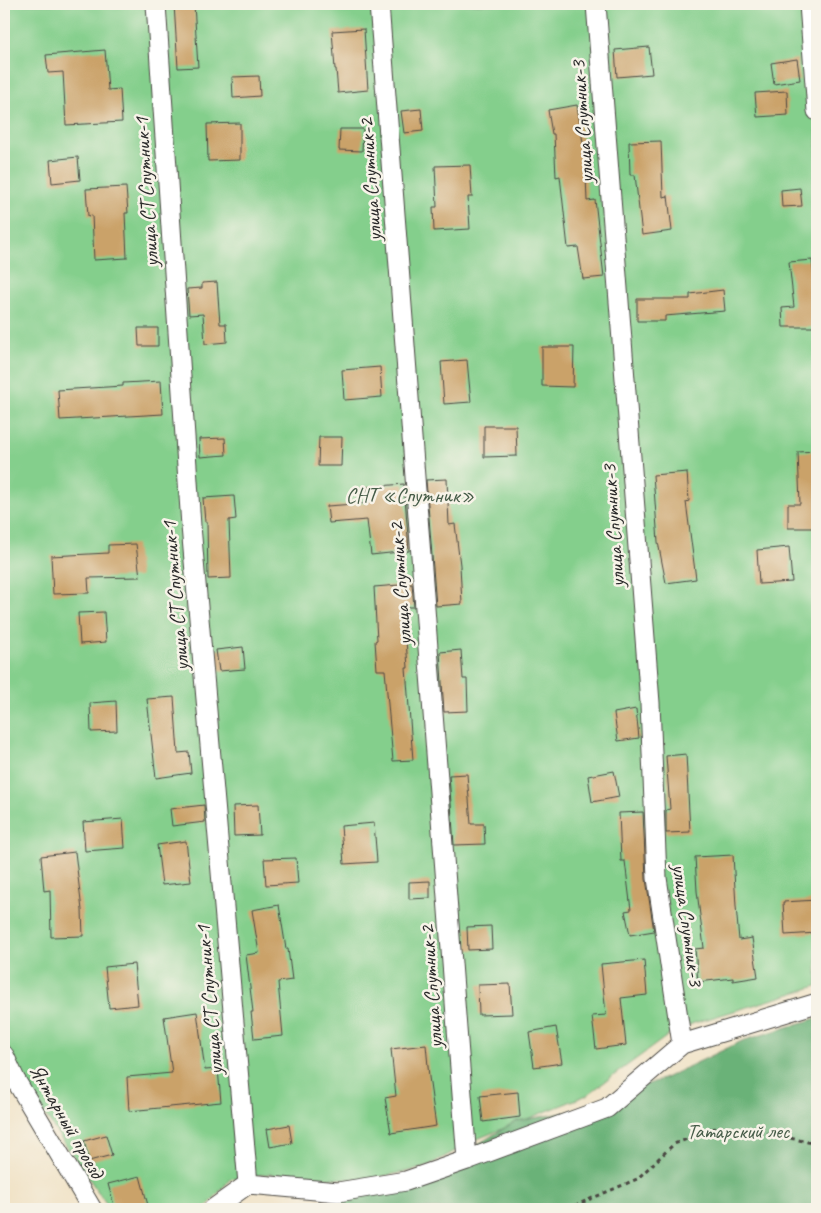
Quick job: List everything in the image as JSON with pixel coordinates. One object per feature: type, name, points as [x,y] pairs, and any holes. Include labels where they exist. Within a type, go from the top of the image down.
[{"type":"street","name":"улица СТ Спутник-1","points":[[156,4],[192,536],[248,1184]]},
{"type":"street","name":"улица Спутник-2","points":[[379,4],[467,1160]]},
{"type":"street","name":"улица Спутник-3","points":[[596,4],[650,703],[657,878],[682,1044]]},
{"type":"street","points":[[809,4],[817,111]]},
{"type":"street","points":[[213,1209],[248,1184],[338,1192],[406,1181],[607,1108],[682,1044],[817,1003]]},
{"type":"street","name":"Янтарный проезд","points":[[4,1055],[92,1209]]},
{"type":"path","points":[[567,1209],[637,1179],[674,1144],[718,1128],[771,1134],[817,1144]]},
{"type":"green space","name":"СНТ «Спутник»","points":[[4,4],[817,4],[817,986],[694,1023],[670,1034],[587,1095],[477,1139],[424,1168],[364,1180],[268,1174],[230,1179],[205,1209],[110,1209],[4,1056]]},
{"type":"green space","name":"Татарский лес","points":[[817,1018],[817,1209],[301,1209],[431,1173],[516,1121],[575,1111],[665,1078],[742,1041]]},
{"type":"building","points":[[174,4],[194,4],[198,67],[178,68]]},
{"type":"building","points":[[364,29],[368,90],[338,93],[332,31]]},
{"type":"building","points":[[649,47],[652,74],[617,77],[615,50]]},
{"type":"building","points":[[105,50],[108,90],[120,89],[122,122],[66,125],[63,72],[48,73],[46,55]]},
{"type":"building","points":[[797,59],[800,80],[774,84],[771,63]]},
{"type":"building","points":[[259,76],[260,96],[233,98],[232,77]]},
{"type":"building","points":[[787,91],[788,115],[757,117],[755,93]]},
{"type":"building","points":[[577,105],[585,149],[587,201],[595,200],[604,277],[583,279],[578,247],[568,248],[560,176],[556,177],[554,134],[552,134],[548,110]]},
{"type":"building","points":[[421,109],[423,131],[404,133],[401,111]]},
{"type":"building","points":[[240,123],[240,160],[208,161],[207,124]]},
{"type":"building","points":[[340,129],[363,129],[362,151],[339,150]]},
{"type":"building","points":[[661,141],[663,197],[668,196],[672,231],[642,235],[635,175],[630,175],[629,142]]},
{"type":"building","points":[[78,157],[80,180],[52,183],[50,160]]},
{"type":"building","points":[[470,165],[472,197],[468,197],[470,229],[434,231],[433,207],[437,207],[435,166]]},
{"type":"building","points":[[126,187],[128,213],[125,213],[127,258],[94,260],[92,215],[88,216],[86,189]]},
{"type":"building","points":[[800,188],[802,206],[782,207],[781,190]]},
{"type":"building","points":[[812,260],[817,305],[817,327],[783,327],[782,308],[794,307],[789,262]]},
{"type":"building","points":[[217,282],[220,324],[226,324],[227,342],[205,344],[203,314],[189,315],[187,289],[202,288],[202,283]]},
{"type":"building","points":[[723,290],[725,311],[665,316],[665,321],[637,321],[637,299],[690,299],[690,294]]},
{"type":"building","points":[[138,328],[158,328],[158,346],[139,346]]},
{"type":"building","points":[[542,347],[574,347],[573,387],[542,386]]},
{"type":"building","points":[[467,360],[471,402],[444,404],[441,362]]},
{"type":"building","points":[[380,367],[382,397],[344,400],[342,370]]},
{"type":"building","points":[[161,381],[163,414],[60,420],[58,390],[123,386],[123,383]]},
{"type":"building","points":[[484,426],[516,426],[517,456],[484,457]]},
{"type":"building","points":[[319,437],[342,437],[341,466],[318,466]]},
{"type":"building","points":[[225,438],[226,455],[200,457],[199,439]]},
{"type":"building","points":[[817,451],[817,528],[788,528],[788,504],[800,504],[798,452]]},
{"type":"building","points":[[687,472],[689,501],[686,502],[696,579],[666,583],[658,542],[653,475]]},
{"type":"building","points":[[447,479],[449,525],[455,524],[462,604],[436,606],[426,480]]},
{"type":"building","points":[[404,484],[409,551],[371,555],[367,520],[329,523],[327,506],[368,503],[367,487]]},
{"type":"building","points":[[234,496],[236,519],[229,520],[231,578],[208,579],[207,522],[205,522],[203,498]]},
{"type":"building","points":[[136,544],[140,577],[88,578],[89,593],[53,594],[51,556],[108,553],[108,545]]},
{"type":"building","points":[[789,547],[792,582],[759,584],[757,550]]},
{"type":"building","points":[[412,584],[414,607],[407,607],[407,611],[404,611],[413,760],[393,761],[385,670],[377,670],[374,587]]},
{"type":"building","points":[[104,612],[106,642],[80,644],[78,613]]},
{"type":"building","points":[[243,647],[245,669],[219,671],[216,650]]},
{"type":"building","points":[[461,650],[463,679],[467,679],[468,711],[444,712],[440,652]]},
{"type":"building","points":[[174,697],[178,753],[189,752],[191,773],[156,778],[147,699]]},
{"type":"building","points":[[116,701],[117,731],[91,732],[90,703]]},
{"type":"building","points":[[636,709],[639,738],[618,741],[614,713]]},
{"type":"building","points":[[686,754],[690,832],[666,833],[666,810],[670,809],[666,756]]},
{"type":"building","points":[[614,771],[619,797],[592,802],[588,776]]},
{"type":"building","points":[[467,774],[471,824],[484,824],[485,844],[454,845],[449,775]]},
{"type":"building","points":[[204,805],[205,822],[172,826],[170,809]]},
{"type":"building","points":[[258,805],[260,835],[234,836],[233,806]]},
{"type":"building","points":[[643,812],[646,879],[654,931],[630,935],[625,911],[631,910],[625,861],[621,861],[619,813]]},
{"type":"building","points":[[123,819],[125,848],[85,851],[83,822]]},
{"type":"building","points":[[374,823],[377,862],[344,864],[341,826]]},
{"type":"building","points":[[186,841],[191,882],[162,885],[157,845]]},
{"type":"building","points":[[75,852],[83,936],[51,937],[50,890],[44,891],[41,856]]},
{"type":"building","points":[[733,855],[739,940],[752,938],[758,977],[733,981],[733,978],[698,982],[695,949],[704,948],[695,857]]},
{"type":"building","points":[[296,858],[298,883],[266,885],[264,859]]},
{"type":"building","points":[[430,881],[430,898],[409,899],[409,882]]},
{"type":"building","points":[[817,900],[817,933],[785,935],[783,902]]},
{"type":"building","points":[[279,905],[292,980],[278,982],[283,1036],[254,1039],[251,1012],[253,1012],[246,955],[259,953],[252,910]]},
{"type":"building","points":[[491,926],[492,949],[468,950],[467,927]]},
{"type":"building","points":[[644,960],[647,995],[621,998],[626,1045],[596,1049],[592,1016],[606,1015],[601,964]]},
{"type":"building","points":[[134,964],[138,1005],[109,1008],[105,967]]},
{"type":"building","points":[[510,984],[512,1014],[479,1015],[478,985]]},
{"type":"building","points":[[197,1012],[205,1070],[218,1069],[221,1102],[129,1111],[127,1077],[172,1073],[164,1017]]},
{"type":"building","points":[[556,1027],[562,1063],[534,1067],[529,1032]]},
{"type":"building","points":[[426,1045],[436,1126],[391,1133],[385,1098],[396,1096],[391,1049]]},
{"type":"building","points":[[518,1092],[520,1117],[483,1122],[480,1096]]},
{"type":"building","points":[[289,1125],[292,1143],[270,1147],[267,1129]]},
{"type":"building","points":[[106,1135],[112,1155],[89,1161],[84,1141]]},
{"type":"building","points":[[140,1176],[149,1209],[115,1209],[108,1184]]}]
